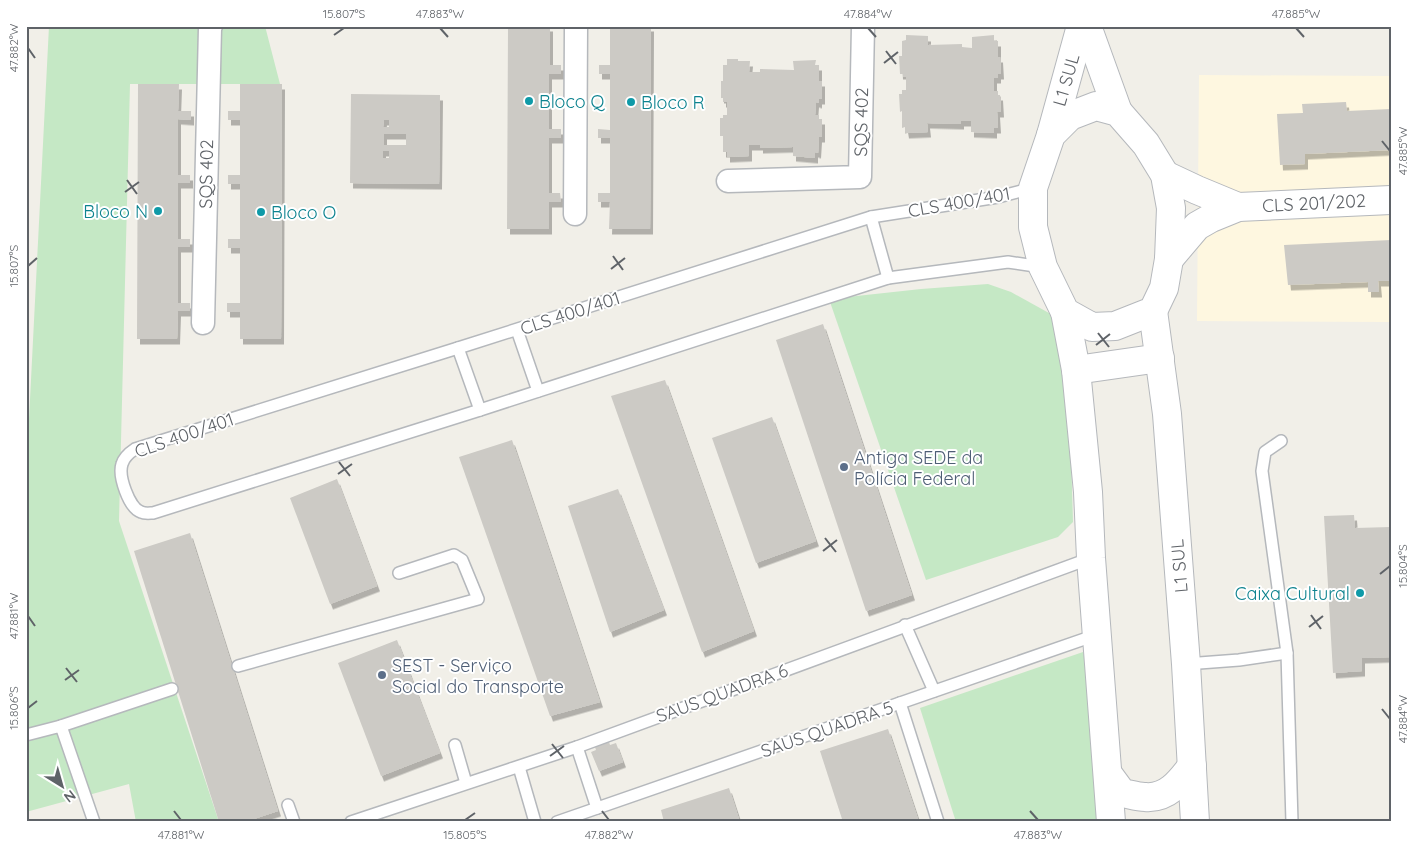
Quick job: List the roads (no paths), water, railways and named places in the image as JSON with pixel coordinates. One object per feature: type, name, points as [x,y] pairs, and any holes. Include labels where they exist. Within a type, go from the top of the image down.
[{"type":"street","name":"SQS 402","points":[[203,323],[210,28],[212,26]]},
{"type":"street","points":[[575,214],[576,26]]},
{"type":"street","name":"SQS 402","points":[[728,181],[860,177],[863,26]]},
{"type":"street","name":"L1 SUL","points":[[1065,312],[1043,267],[1033,227],[1033,188],[1051,135],[1081,26]]},
{"type":"street","name":"L1 SUL","points":[[1086,26],[1118,112]]},
{"type":"street","points":[[1051,135],[1070,116],[1096,106],[1118,112],[1146,144],[1165,175],[1171,208],[1169,259],[1164,288],[1153,311],[1115,326],[1092,327],[1065,312]]},
{"type":"street","name":"CLS 201/202","points":[[1165,175],[1238,207]]},
{"type":"street","name":"CLS 201/202","points":[[1169,259],[1197,226],[1238,207],[1391,200]]},
{"type":"street","name":"L1 SUL","points":[[1153,311],[1167,414],[1196,822]]},
{"type":"street","points":[[1065,312],[1076,370],[1088,492],[1091,558],[1111,822]]},
{"type":"street","points":[[1076,370],[1160,358]]},
{"type":"street","points":[[1108,774],[1122,792],[1146,797],[1163,795],[1178,784],[1192,766]]},
{"type":"lane","name":"CLS 400/401","points":[[1033,188],[998,197],[870,218],[135,449],[126,456],[122,464],[121,476],[131,504],[141,512],[153,513],[888,278],[1008,262],[1043,267]]},
{"type":"lane","points":[[870,218],[888,278]]},
{"type":"lane","points":[[517,330],[538,391]]},
{"type":"lane","points":[[458,348],[480,410]]},
{"type":"lane","points":[[1281,441],[1265,452],[1262,471],[1287,653],[1292,822]]},
{"type":"lane","points":[[238,666],[478,599],[462,560],[454,555],[399,573]]},
{"type":"lane","name":"SAUS QUADRA 6","points":[[351,822],[577,747],[1091,558]]},
{"type":"lane","points":[[905,625],[934,691]]},
{"type":"lane","name":"SAUS QUADRA 5","points":[[556,822],[1097,635]]},
{"type":"lane","points":[[1186,664],[1240,660],[1287,653]]},
{"type":"lane","points":[[26,735],[61,726],[172,689]]},
{"type":"lane","points":[[900,703],[938,822]]},
{"type":"lane","points":[[61,726],[94,822]]},
{"type":"lane","points":[[455,745],[466,783]]},
{"type":"lane","points":[[577,747],[597,808]]},
{"type":"lane","points":[[519,767],[535,822]]},
{"type":"lane","points":[[288,805],[294,822]]},
{"type":"place","name":"Bloco Q","points":[[529,101]]},
{"type":"place","name":"Bloco R","points":[[631,102]]},
{"type":"place","name":"Bloco N","points":[[158,211]]},
{"type":"place","name":"Bloco O","points":[[261,212]]},
{"type":"place","name":"Antiga SEDE da Polícia Federal","points":[[844,467]]},
{"type":"place","name":"Caixa Cultural","points":[[1360,593]]},
{"type":"place","name":"SEST - Serviço Social do Transporte","points":[[382,675]]}]
